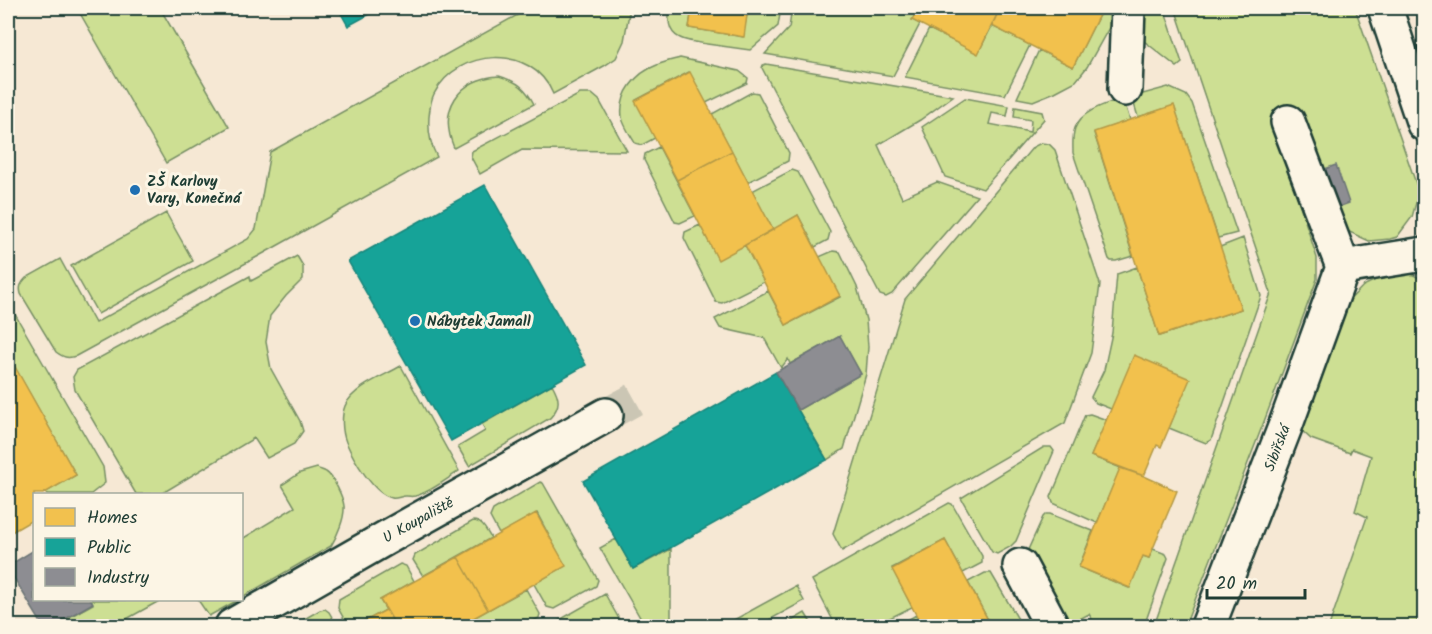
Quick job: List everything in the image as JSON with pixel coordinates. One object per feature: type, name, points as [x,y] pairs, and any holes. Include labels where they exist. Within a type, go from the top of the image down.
[{"type":"street","points":[[1125,89],[1128,8]]},
{"type":"street","points":[[1386,8],[1425,124]]},
{"type":"street","points":[[1288,122],[1343,267],[1425,254]]},
{"type":"street","name":"Sibiřská","points":[[1208,627],[1285,427],[1343,267]]},
{"type":"street","name":"U Koupaliště","points":[[232,627],[606,415]]},
{"type":"street","points":[[1020,566],[1052,627]]},
{"type":"green space","points":[[77,8],[160,8],[229,127],[166,163]]},
{"type":"green space","points":[[530,8],[630,8],[624,41],[616,58],[553,94],[543,77],[529,66],[512,59],[476,60],[459,67],[445,79],[434,94],[431,103],[429,132],[437,157],[76,356],[65,357],[56,352],[21,294],[21,285],[26,278],[60,259],[95,323],[248,239],[256,229],[270,152]]},
{"type":"green space","points":[[670,8],[692,8],[689,28],[743,37],[748,8],[781,8],[778,26],[750,50],[690,41],[677,36],[672,32],[670,26]]},
{"type":"green space","points":[[792,8],[900,8],[915,15],[912,20],[920,24],[893,76],[765,54],[789,28]]},
{"type":"green space","points":[[1090,8],[1111,8],[1111,24],[1087,67],[1076,81],[1033,101],[1017,98],[1039,50],[1073,67],[1100,13]]},
{"type":"green space","points":[[1140,8],[1164,8],[1182,63],[1177,67],[1139,37]]},
{"type":"green space","points":[[1175,8],[1355,8],[1419,192],[1412,217],[1397,237],[1369,241],[1343,229],[1273,122],[1317,258],[1317,279],[1185,626],[1154,626],[1271,293]]},
{"type":"green space","points":[[1415,8],[1424,8],[1424,36]]},
{"type":"green space","points":[[992,26],[1030,45],[1005,95],[905,77],[929,29],[978,53]]},
{"type":"green space","points":[[680,58],[739,71],[748,78],[747,83],[706,103],[689,72],[636,100],[655,138],[642,145],[635,143],[622,117],[626,92],[642,73]]},
{"type":"green space","points":[[766,64],[953,96],[920,120],[878,145],[902,198],[937,182],[977,196],[892,294],[886,297],[880,295],[762,68]]},
{"type":"green space","points":[[499,76],[520,86],[534,104],[454,148],[449,121],[450,109],[455,98],[472,83]]},
{"type":"green space","points":[[1168,87],[1186,95],[1192,103],[1237,233],[1218,238],[1174,106],[1138,117],[1132,97]]},
{"type":"green space","points":[[752,92],[758,93],[789,153],[788,161],[748,182],[712,114]]},
{"type":"green space","points":[[580,94],[592,94],[599,100],[627,151],[522,150],[480,174],[471,157],[472,151]]},
{"type":"green space","points":[[965,98],[1009,106],[1007,116],[992,113],[989,124],[1030,132],[1031,120],[1014,117],[1015,107],[1042,112],[1044,119],[983,189],[945,177],[922,127]]},
{"type":"green space","points":[[1123,98],[1130,120],[1094,133],[1133,256],[1111,261],[1073,153],[1073,137],[1078,122],[1089,112]]},
{"type":"green space","points":[[1041,143],[1049,144],[1055,150],[1100,284],[1091,353],[1065,423],[842,551],[833,534],[905,299],[1033,147]]},
{"type":"green space","points":[[659,147],[695,216],[680,223],[675,222],[644,160],[645,154]]},
{"type":"green space","points":[[792,170],[798,172],[830,232],[828,240],[815,247],[798,215],[773,230],[752,191]]},
{"type":"green space","points":[[166,213],[193,261],[98,314],[71,266]]},
{"type":"green space","points":[[700,225],[718,259],[745,245],[764,282],[722,303],[716,302],[684,238],[685,232]]},
{"type":"green space","points":[[1243,238],[1261,296],[1211,440],[1206,443],[1169,428],[1189,379],[1111,409],[1096,403],[1091,397],[1104,370],[1112,333],[1117,274],[1137,267],[1159,336],[1241,309],[1220,247]]},
{"type":"green space","points":[[833,251],[840,252],[857,287],[866,320],[868,347],[866,374],[844,449],[827,460],[798,410],[861,374],[840,336],[790,364],[788,359],[781,368],[764,338],[720,328],[715,319],[768,291],[786,325],[840,297],[819,257]]},
{"type":"green space","points":[[297,256],[303,266],[303,279],[270,316],[266,342],[271,369],[300,421],[303,431],[294,444],[267,458],[254,438],[163,493],[135,493],[75,390],[73,377],[77,370],[250,276],[251,281]]},
{"type":"green space","points":[[1409,273],[1424,280],[1424,584],[1416,626],[1329,626],[1367,517],[1355,511],[1371,456],[1352,449],[1350,453],[1311,439],[1300,429],[1341,309],[1363,286],[1384,276]]},
{"type":"green space","points":[[8,302],[103,467],[105,483],[92,493],[46,493],[76,475],[14,366],[8,369]]},
{"type":"green space","points":[[401,366],[459,471],[426,492],[394,498],[378,490],[359,466],[346,442],[343,419],[345,406],[355,393]]},
{"type":"green space","points":[[552,384],[557,394],[558,406],[550,418],[469,466],[458,447],[485,431],[482,424]]},
{"type":"green space","points":[[1090,414],[1107,420],[1091,456],[1121,468],[1097,523],[1053,503],[1051,497],[1085,415]]},
{"type":"green space","points":[[1044,447],[1051,447],[1054,451],[1016,541],[997,554],[992,552],[961,498]]},
{"type":"green space","points":[[317,468],[332,478],[340,492],[344,506],[338,532],[331,546],[243,596],[243,538],[295,507],[282,485],[300,473]]},
{"type":"green space","points":[[540,482],[543,483],[598,580],[596,586],[554,609],[547,607],[534,584],[565,566],[537,513],[499,534],[490,517],[493,510]]},
{"type":"green space","points":[[949,503],[952,504],[982,556],[982,563],[963,573],[945,540],[892,568],[912,607],[874,626],[836,626],[812,580]]},
{"type":"green space","points":[[1046,514],[1093,531],[1079,567],[1129,588],[1143,556],[1149,558],[1153,549],[1166,554],[1168,558],[1144,626],[1096,626],[1089,614],[1074,622],[1067,622],[1027,552]]},
{"type":"green space","points":[[473,521],[482,525],[491,538],[423,576],[413,560],[415,555]]},
{"type":"green space","points":[[616,539],[633,569],[671,549],[671,625],[645,626],[600,548]]},
{"type":"green space","points":[[400,564],[406,566],[414,581],[380,600],[386,610],[356,626],[348,626],[338,608],[339,599]]},
{"type":"green space","points":[[985,573],[991,573],[1022,626],[976,626],[988,620],[968,582]]},
{"type":"green space","points":[[796,586],[804,601],[758,626],[723,626]]},
{"type":"green space","points":[[526,589],[540,614],[539,618],[524,626],[459,626]]},
{"type":"green space","points":[[605,594],[623,626],[549,626]]},
{"type":"green space","points":[[92,601],[159,601],[114,626],[53,626],[93,604]]},
{"type":"green space","points":[[199,601],[236,601],[209,616]]},
{"type":"green space","points":[[325,609],[337,626],[292,626],[320,610]]},
{"type":"green space","points":[[805,613],[813,626],[790,626],[788,623]]},
{"type":"green space","points":[[916,615],[922,626],[897,626]]},
{"type":"building: Homes","points":[[692,8],[748,8],[744,37],[689,28]]},
{"type":"building: Homes","points":[[900,8],[1000,8],[978,54],[912,20],[915,15]]},
{"type":"building: Homes","points":[[1000,8],[1090,8],[1100,13],[1073,67],[992,26]]},
{"type":"building: Homes","points":[[690,72],[732,151],[677,180],[635,101]]},
{"type":"building: Homes","points":[[1174,105],[1241,309],[1159,336],[1094,132]]},
{"type":"building: Homes","points":[[732,151],[773,230],[718,260],[677,180]]},
{"type":"building: Homes","points":[[798,215],[840,296],[786,325],[745,245]]},
{"type":"building: Homes","points":[[1134,355],[1190,379],[1161,447],[1157,445],[1144,476],[1091,456]]},
{"type":"building: Homes","points":[[14,365],[76,475],[45,493],[33,493],[33,520],[10,533],[8,530],[8,369]]},
{"type":"building: Homes","points":[[1120,468],[1177,491],[1149,558],[1143,556],[1130,588],[1079,567]]},
{"type":"building: Homes","points":[[536,513],[566,566],[488,610],[458,557]]},
{"type":"building: Homes","points":[[945,540],[988,620],[975,626],[922,626],[892,569]]},
{"type":"building: Homes","points":[[458,557],[488,610],[459,626],[396,626],[380,600]]},
{"type":"building: Homes","points":[[386,610],[396,626],[356,626]]},
{"type":"building: Public","points":[[338,8],[381,8],[348,26]]},
{"type":"building: Public","points":[[485,185],[586,365],[451,441],[348,261]]},
{"type":"building: Public","points":[[776,372],[827,460],[633,569],[583,481]]},
{"type":"building: Industry","points":[[1336,165],[1349,203],[1330,210],[1322,170]]},
{"type":"building: Industry","points":[[840,336],[861,374],[798,410],[776,372]]},
{"type":"building: Industry","points":[[33,551],[33,601],[92,601],[93,603],[53,626],[43,626],[8,566]]},
{"type":"tunnel","points":[[606,415],[648,392]]},
{"type":"place","name":"ZŠ Karlovy Vary, Konečná","points":[[135,190]]},
{"type":"place","name":"Nábytek Jamall","points":[[415,321]]}]
